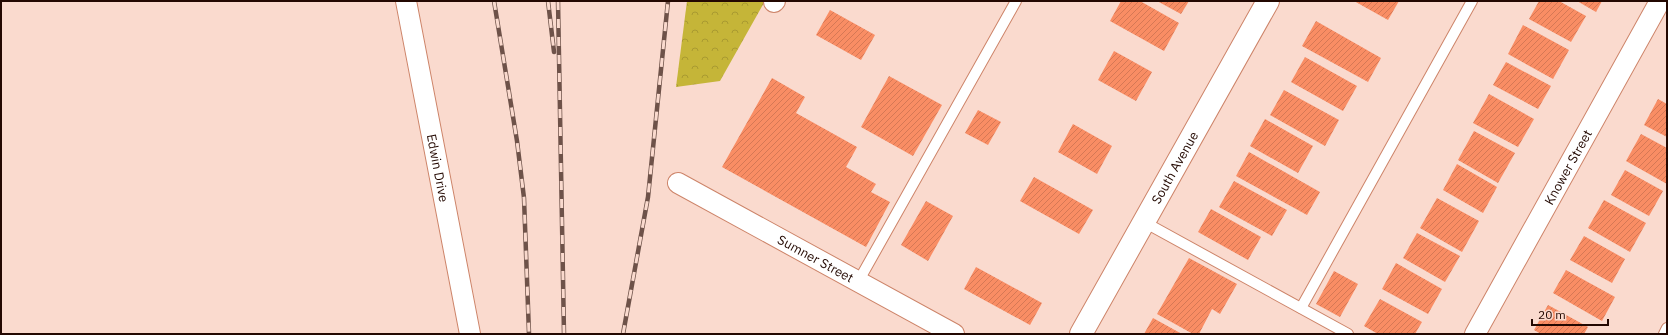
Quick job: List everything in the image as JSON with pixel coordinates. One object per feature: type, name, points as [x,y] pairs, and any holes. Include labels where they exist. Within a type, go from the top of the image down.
[{"type":"street","name":"Edwin Drive","points":[[406,1],[470,334]]},
{"type":"street","name":"South Avenue","points":[[1081,334],[1268,1]]},
{"type":"street","name":"Knower Street","points":[[1475,334],[1660,1]]},
{"type":"street","name":"Sumner Street","points":[[678,183],[954,334]]},
{"type":"lane","points":[[858,282],[1016,1]]},
{"type":"lane","points":[[1301,308],[1472,1]]},
{"type":"lane","points":[[1144,222],[1348,334]]},
{"type":"lane","points":[[1664,334],[1667,328]]},
{"type":"green space","points":[[687,1],[765,1],[720,81],[676,87]]},
{"type":"building","points":[[1121,1],[1140,1],[1179,23],[1164,51],[1110,21]]},
{"type":"building","points":[[1157,1],[1189,1],[1181,14]]},
{"type":"building","points":[[1354,1],[1399,1],[1388,20]]},
{"type":"building","points":[[1539,1],[1559,1],[1586,16],[1571,42],[1529,19]]},
{"type":"building","points":[[1577,1],[1602,1],[1596,12]]},
{"type":"building","points":[[830,10],[875,35],[861,60],[816,35]]},
{"type":"building","points":[[1316,21],[1381,58],[1368,82],[1302,46]]},
{"type":"building","points":[[1523,25],[1569,50],[1553,79],[1508,54]]},
{"type":"building","points":[[1114,51],[1152,72],[1136,101],[1098,80]]},
{"type":"building","points":[[1305,57],[1357,86],[1343,111],[1291,82]]},
{"type":"building","points":[[1506,62],[1551,86],[1538,109],[1493,85]]},
{"type":"building","points":[[889,76],[942,105],[913,156],[861,127]]},
{"type":"building","points":[[772,78],[805,97],[796,113],[857,147],[846,167],[876,184],[871,192],[890,202],[866,247],[722,167]]},
{"type":"building","points":[[1284,90],[1339,120],[1325,146],[1270,115]]},
{"type":"building","points":[[1489,94],[1534,119],[1518,147],[1473,123]]},
{"type":"building","points":[[1658,99],[1667,104],[1667,137],[1644,125]]},
{"type":"building","points":[[978,110],[1001,122],[988,145],[965,133]]},
{"type":"building","points":[[1265,119],[1313,146],[1298,173],[1250,146]]},
{"type":"building","points":[[1073,124],[1112,146],[1097,174],[1058,152]]},
{"type":"building","points":[[1474,131],[1515,153],[1498,183],[1458,160]]},
{"type":"building","points":[[1641,134],[1667,148],[1667,184],[1626,161]]},
{"type":"building","points":[[1249,152],[1320,192],[1307,215],[1236,176]]},
{"type":"building","points":[[1457,164],[1497,187],[1483,213],[1443,190]]},
{"type":"building","points":[[1625,170],[1663,191],[1649,216],[1611,195]]},
{"type":"building","points":[[1034,177],[1093,210],[1079,234],[1020,201]]},
{"type":"building","points":[[1234,181],[1287,210],[1272,236],[1219,207]]},
{"type":"building","points":[[1437,198],[1479,221],[1462,252],[1420,228]]},
{"type":"building","points":[[1604,200],[1646,223],[1630,252],[1588,228]]},
{"type":"building","points":[[926,201],[953,216],[928,261],[901,245]]},
{"type":"building","points":[[1211,209],[1261,237],[1248,260],[1198,232]]},
{"type":"building","points":[[1417,233],[1460,256],[1445,282],[1403,258]]},
{"type":"building","points":[[1584,236],[1625,259],[1612,283],[1570,260]]},
{"type":"building","points":[[1189,258],[1237,284],[1220,314],[1212,309],[1199,334],[1193,334],[1157,314]]},
{"type":"building","points":[[1396,263],[1442,289],[1428,314],[1382,289]]},
{"type":"building","points":[[976,267],[1042,303],[1030,325],[964,289]]},
{"type":"building","points":[[1566,270],[1615,297],[1602,321],[1553,293]]},
{"type":"building","points":[[1334,271],[1358,284],[1340,317],[1316,304]]},
{"type":"building","points":[[1380,299],[1422,322],[1415,334],[1378,334],[1364,326]]},
{"type":"building","points":[[1548,305],[1588,327],[1584,334],[1541,334],[1534,330]]},
{"type":"building","points":[[1153,318],[1182,334],[1144,334]]},
{"type":"railway","points":[[494,1],[517,141],[524,198],[529,334]]},
{"type":"railway","points":[[548,1],[554,52]]},
{"type":"railway","points":[[558,1],[564,334]]},
{"type":"railway","points":[[623,334],[648,197],[668,1]]}]
